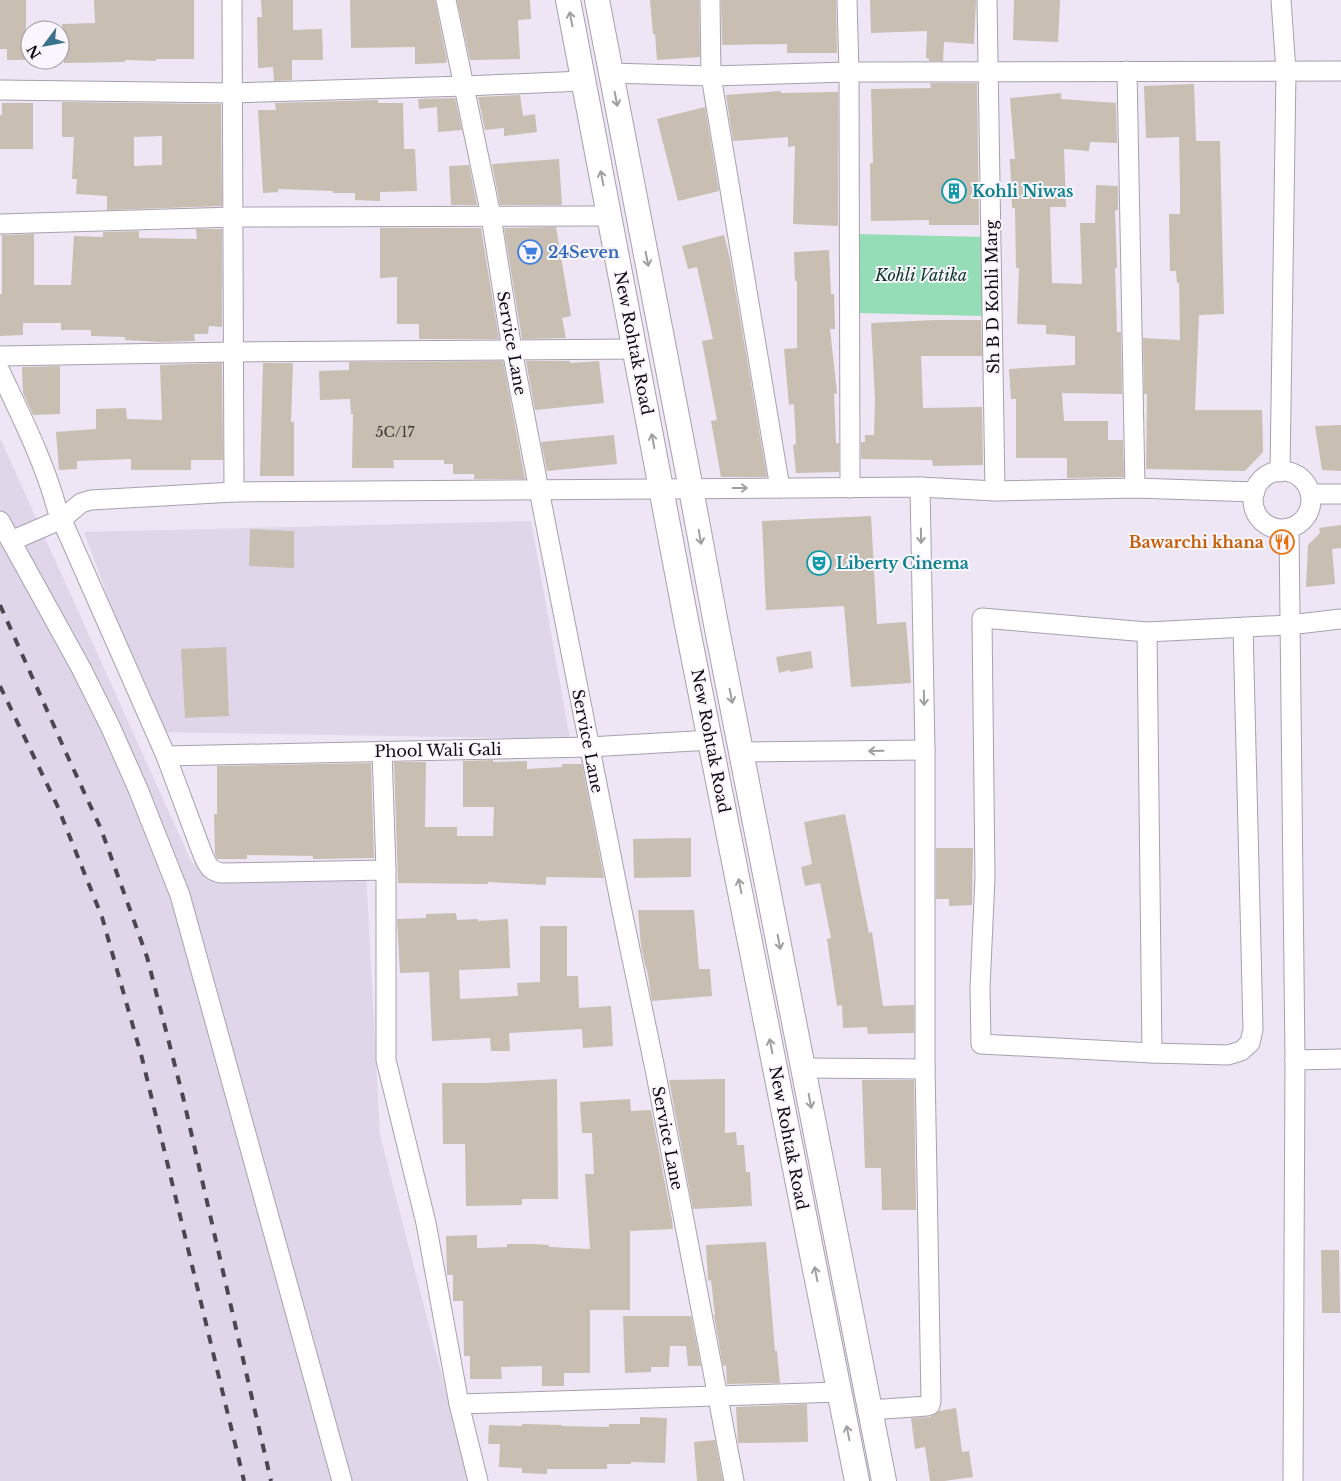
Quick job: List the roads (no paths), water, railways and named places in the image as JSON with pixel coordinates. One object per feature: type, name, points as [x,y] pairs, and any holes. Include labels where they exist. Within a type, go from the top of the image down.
[{"type":"main road","name":"New Rohtak Road","points":[[568,0],[857,1481]]},
{"type":"main road","name":"New Rohtak Road","points":[[596,0],[884,1481]]},
{"type":"street","points":[[232,0],[234,492]]},
{"type":"street","name":"Service Lane","points":[[446,0],[491,216],[512,350],[589,747],[655,1069],[734,1481]]},
{"type":"street","points":[[710,0],[711,76],[780,488]]},
{"type":"street","points":[[848,0],[850,488]]},
{"type":"street","name":"Sh B D Kohli Marg","points":[[987,0],[995,491]]},
{"type":"street","points":[[1280,472],[1286,71],[1281,0]]},
{"type":"street","points":[[1127,71],[1135,488]]},
{"type":"street","points":[[611,73],[711,76],[849,72],[1341,71]]},
{"type":"street","points":[[0,90],[232,93],[583,81]]},
{"type":"street","points":[[0,224],[234,217],[610,216]]},
{"type":"street","points":[[0,356],[635,349]]},
{"type":"street","points":[[0,371],[32,438],[53,493],[57,509],[166,756],[202,855],[208,866],[214,871],[222,873],[386,870]]},
{"type":"street","points":[[1288,472],[1303,480],[1308,487],[1311,503],[1309,512],[1297,526],[1289,529],[1269,526],[1261,520],[1256,512],[1255,492],[1264,478],[1272,474],[1288,472]]},
{"type":"street","points":[[11,542],[62,519],[81,503],[91,500],[234,492],[920,487],[995,491],[1135,488],[1255,492]]},
{"type":"street","points":[[870,1410],[927,1406],[930,1405],[931,1401],[925,1066],[925,750],[920,487]]},
{"type":"street","points":[[1310,494],[1341,494]]},
{"type":"street","points":[[0,521],[81,668],[110,726],[138,788],[180,895],[342,1481]]},
{"type":"street","points":[[1289,529],[1294,1060],[1293,1481]]},
{"type":"street","points":[[1243,627],[1253,1029],[1250,1043],[1241,1052],[1228,1055],[981,1044],[980,988],[985,878],[982,618],[1148,632],[1243,627],[1289,625],[1341,619]]},
{"type":"street","points":[[1148,632],[1152,1053]]},
{"type":"street","name":"Phool Wali Gali","points":[[166,756],[589,747],[711,740]]},
{"type":"street","points":[[742,752],[925,750]]},
{"type":"street","points":[[382,752],[386,870],[386,1060],[426,1223],[459,1404],[478,1481]]},
{"type":"street","points":[[1294,1060],[1341,1058]]},
{"type":"street","points":[[803,1068],[925,1069],[925,1066]]},
{"type":"street","points":[[459,1404],[840,1392]]},
{"type":"railway","points":[[0,605],[101,829],[147,957],[183,1097],[271,1481]]},
{"type":"railway","points":[[0,686],[57,805],[102,917],[142,1058],[244,1481]]},
{"type":"place","name":"Kohli Niwas","points":[[954,191]]},
{"type":"place","name":"24Seven","points":[[530,252]]},
{"type":"place","name":"Bawarchi khana","points":[[1282,542]]},
{"type":"place","name":"Liberty Cinema","points":[[819,563]]},
{"type":"park label","name":"Kohli Vatika","points":[[921,275]]}]
